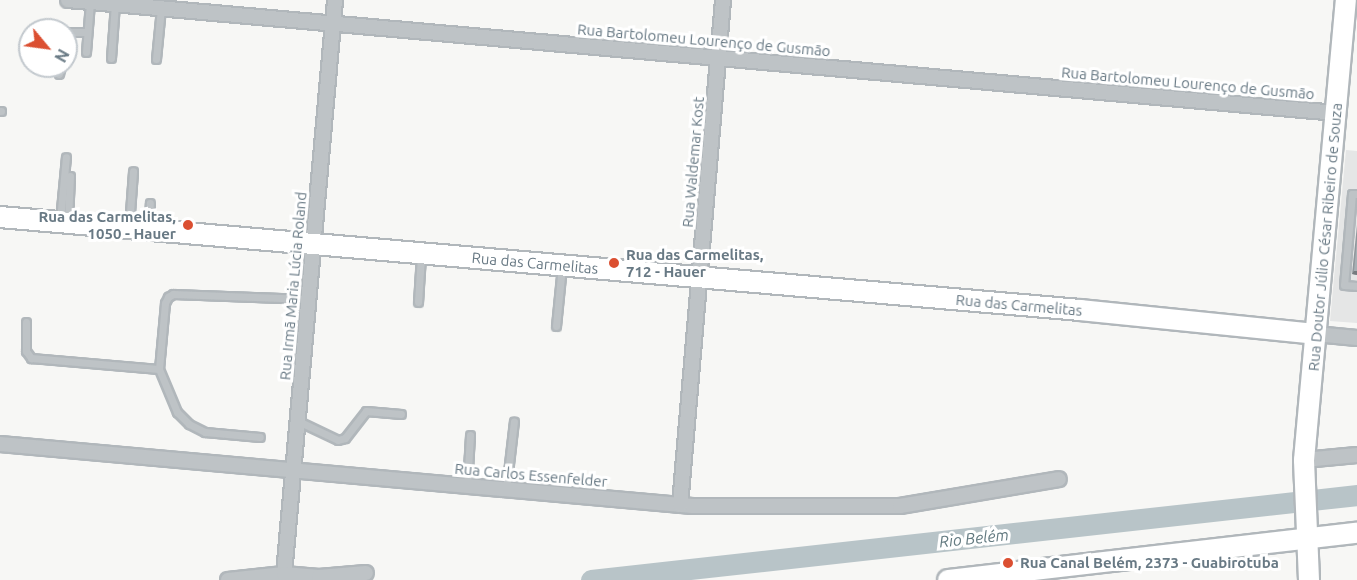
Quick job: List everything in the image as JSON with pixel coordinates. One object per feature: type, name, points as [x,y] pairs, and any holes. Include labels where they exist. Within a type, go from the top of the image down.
[{"type":"street","name":"Rua Bartolomeu Lourenço de Gusmão","points":[[68,0],[1337,113]]},
{"type":"street","name":"Rua Irmã Maria Lúcia Roland","points":[[284,574],[335,0]]},
{"type":"street","name":"Rua Waldemar Kost","points":[[680,505],[723,0]]},
{"type":"street","name":"Rua Doutor Júlio César Ribeiro de Souza","points":[[1309,580],[1304,467],[1346,0]]},
{"type":"street","name":"Rua das Carmelitas","points":[[0,217],[1080,310],[1357,338]]},
{"type":"street","name":"Rua Carlos Essenfelder","points":[[0,444],[680,505],[900,506],[1059,479]]},
{"type":"street","points":[[1304,467],[1357,455]]},
{"type":"street","points":[[948,580],[1059,574],[1306,532],[1357,533]]},
{"type":"street","points":[[228,580],[284,574],[319,577],[366,573]]},
{"type":"lane","points":[[86,52],[90,2]]},
{"type":"lane","points":[[111,58],[115,4]]},
{"type":"lane","points":[[156,59],[161,8]]},
{"type":"lane","points":[[78,32],[87,32]]},
{"type":"lane","points":[[64,223],[66,157]]},
{"type":"lane","points":[[129,228],[133,171]]},
{"type":"lane","points":[[64,223],[70,176]]},
{"type":"lane","points":[[1357,194],[1353,194],[1344,285],[1357,286]]},
{"type":"lane","points":[[149,230],[150,202]]},
{"type":"lane","points":[[418,302],[422,253]]},
{"type":"lane","points":[[556,326],[562,265]]},
{"type":"lane","points":[[260,437],[205,432],[189,424],[177,412],[159,369],[165,303],[173,294],[308,299]]},
{"type":"lane","points":[[26,322],[26,351],[31,358],[159,369]]},
{"type":"lane","points":[[298,421],[338,440],[345,438],[366,411],[401,414]]},
{"type":"lane","points":[[506,490],[514,421]]},
{"type":"lane","points":[[467,486],[470,435]]},
{"type":"shaded area","points":[[1346,150],[1357,151],[1357,323],[1330,321]]},
{"type":"building","points":[[1357,239],[1357,271],[1354,271]]},
{"type":"waterway","name":"Rio Belém","points":[[591,580],[1357,495]]},
{"type":"place","name":"Rua das Carmelitas, 1050 - Hauer","points":[[188,225]]},
{"type":"place","name":"Rua das Carmelitas, 712 - Hauer","points":[[614,263]]},
{"type":"place","name":"Rua Canal Belém, 2373 - Guabirotuba","points":[[1008,563]]}]
